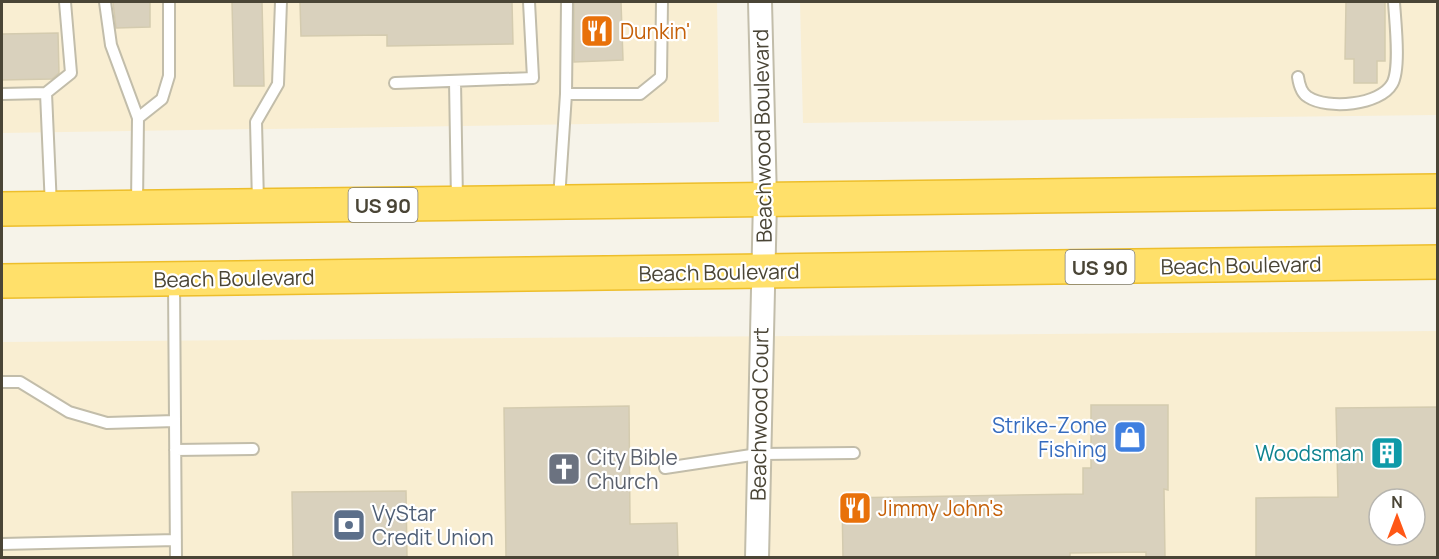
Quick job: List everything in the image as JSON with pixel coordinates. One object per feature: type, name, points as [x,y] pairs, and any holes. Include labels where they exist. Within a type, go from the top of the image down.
[{"type":"highway","name":"US 90","points":[[2,209],[1437,191]]},
{"type":"highway","name":"Beach Boulevard","points":[[2,281],[1437,262]]},
{"type":"street","name":"Beachwood Boulevard","points":[[760,2],[765,200],[762,271]]},
{"type":"street","name":"Beachwood Court","points":[[757,558],[762,271]]},
{"type":"lane","points":[[2,94],[46,93],[71,73],[65,2]]},
{"type":"lane","points":[[105,2],[111,45],[138,118],[138,208]]},
{"type":"lane","points":[[138,118],[162,99],[169,76],[169,2]]},
{"type":"lane","points":[[258,206],[256,122],[278,84],[280,2]]},
{"type":"lane","points":[[395,83],[533,78],[529,2]]},
{"type":"lane","points":[[558,202],[566,94],[567,2]]},
{"type":"lane","points":[[566,94],[640,94],[661,77],[662,2]]},
{"type":"lane","points":[[1298,77],[1300,87],[1307,97],[1325,102],[1354,103],[1383,96],[1394,82],[1394,2]]},
{"type":"lane","points":[[456,81],[457,204]]},
{"type":"lane","points":[[46,93],[51,209]]},
{"type":"lane","points":[[174,279],[176,558]]},
{"type":"lane","points":[[2,382],[21,382],[69,412],[107,423],[175,421]]},
{"type":"lane","points":[[176,450],[254,449]]},
{"type":"lane","points":[[665,468],[758,454],[854,453]]},
{"type":"lane","points":[[2,543],[176,540]]},
{"type":"shaded area","points":[[2,2],[717,2],[719,122],[2,133]]},
{"type":"shaded area","points":[[800,2],[1437,2],[1437,115],[803,123]]},
{"type":"shaded area","points":[[1437,331],[1437,557],[2,557],[2,342]]},
{"type":"building","points":[[113,2],[150,2],[150,27],[116,28]]},
{"type":"building","points":[[232,2],[262,2],[264,86],[234,86]]},
{"type":"building","points":[[300,2],[512,2],[513,44],[387,46],[387,35],[301,36]]},
{"type":"building","points":[[574,2],[621,2],[623,60],[574,62]]},
{"type":"building","points":[[1346,2],[1385,2],[1385,61],[1377,61],[1377,83],[1354,83],[1354,59],[1345,59]]},
{"type":"building","points":[[58,33],[59,73],[52,79],[2,80],[2,34]]},
{"type":"building","points":[[1091,405],[1168,405],[1168,490],[1164,489],[1165,558],[1146,558],[1146,552],[1070,553],[1070,558],[843,558],[842,498],[1083,494],[1083,468],[1091,468]]},
{"type":"building","points":[[629,406],[630,524],[677,523],[678,558],[506,558],[504,408]]},
{"type":"building","name":"Woodsman","points":[[1437,407],[1437,558],[1256,558],[1256,498],[1338,497],[1336,408]]},
{"type":"building","name":"VyStar Credit Union","points":[[406,491],[407,558],[293,558],[292,492]]},
{"type":"place","name":"Dunkin'","points":[[597,31]]},
{"type":"place","name":"Strike-Zone Fishing","points":[[1130,437]]},
{"type":"place","name":"Woodsman","points":[[1387,453]]},
{"type":"place","name":"City Bible Church","points":[[564,469]]},
{"type":"place","name":"Jimmy John's","points":[[855,508]]},
{"type":"place","name":"VyStar Credit Union","points":[[349,525]]}]
